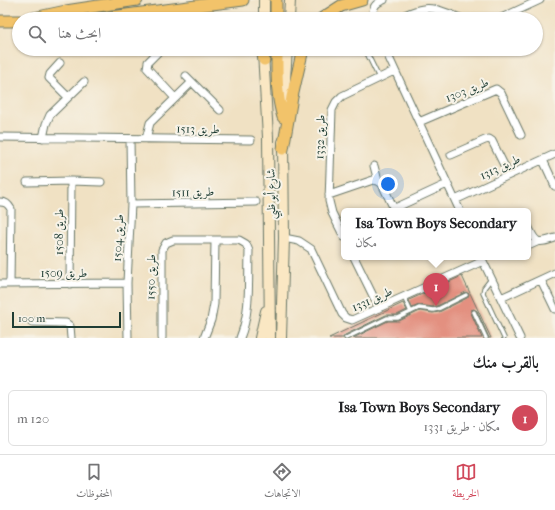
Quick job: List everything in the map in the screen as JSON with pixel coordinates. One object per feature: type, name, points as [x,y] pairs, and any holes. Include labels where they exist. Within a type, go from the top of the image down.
[{"type":"main road","points":[[62,12],[137,0]]},
{"type":"main road","points":[[159,12],[243,0]]},
{"type":"main road","points":[[264,0],[264,12]]},
{"type":"main road","points":[[276,0],[276,12]]},
{"type":"main road","points":[[289,12],[290,0]]},
{"type":"main road","points":[[332,12],[341,6],[362,0]]},
{"type":"main road","points":[[0,21],[12,21]]},
{"type":"main road","name":"شارع أبو ظبي","points":[[263,56],[268,152],[270,338]]},
{"type":"main road","points":[[277,56],[279,104],[283,117]]},
{"type":"main road","name":"شارع أبو ظبي","points":[[281,338],[284,238],[283,117],[287,56]]},
{"type":"main road","points":[[283,149],[297,69],[301,56]]},
{"type":"main road","points":[[260,338],[269,298]]},
{"type":"street","points":[[373,12],[375,6],[384,0]]},
{"type":"street","points":[[514,12],[540,0]]},
{"type":"street","points":[[412,12],[430,8],[444,12]]},
{"type":"street","points":[[154,56],[148,62],[147,68],[175,98]]},
{"type":"street","points":[[388,56],[458,208]]},
{"type":"street","points":[[60,63],[49,75],[49,78],[68,97]]},
{"type":"street","name":"طريق 1332","points":[[341,231],[332,213],[329,195],[333,106],[342,96],[394,71]]},
{"type":"street","points":[[186,76],[220,110]]},
{"type":"street","points":[[43,138],[46,124],[50,115],[84,82]]},
{"type":"street","name":"طريق 1513","points":[[146,139],[150,123],[192,82]]},
{"type":"street","name":"طريق 1303","points":[[419,122],[496,89],[502,93],[521,135]]},
{"type":"street","name":"طريق 1513","points":[[0,138],[250,140]]},
{"type":"street","name":"طريق 1504","points":[[128,338],[127,284],[131,204],[130,139]]},
{"type":"street","points":[[451,155],[485,140],[492,141],[509,175]]},
{"type":"street","name":"طريق 1313","points":[[454,200],[555,154]]},
{"type":"street","points":[[543,160],[555,186]]},
{"type":"street","points":[[374,166],[378,181],[382,184],[393,208]]},
{"type":"street","points":[[329,195],[373,180],[378,181]]},
{"type":"street","name":"طريق 1508","points":[[70,284],[71,181]]},
{"type":"street","points":[[26,182],[101,182]]},
{"type":"street","points":[[398,208],[447,184]]},
{"type":"street","points":[[0,202],[8,204],[11,209],[10,284]]},
{"type":"street","name":"طريق 1511","points":[[131,204],[256,202]]},
{"type":"street","points":[[531,232],[537,242]]},
{"type":"street","name":"طريق 1331","points":[[284,238],[299,241],[311,249],[342,314],[346,318],[355,320],[480,260]]},
{"type":"street","points":[[531,245],[555,238]]},
{"type":"street","name":"طريق 1550","points":[[162,338],[163,246],[169,240],[239,240],[246,244],[248,247],[248,303],[245,323],[240,338]]},
{"type":"street","points":[[204,338],[211,320],[214,304],[215,240]]},
{"type":"street","points":[[355,260],[379,308]]},
{"type":"street","points":[[482,260],[520,338]]},
{"type":"street","points":[[501,298],[555,273]]},
{"type":"street","points":[[541,280],[555,309]]},
{"type":"street","name":"طريق 1509","points":[[0,284],[127,284]]},
{"type":"street","points":[[32,322],[66,323],[70,326],[71,338]]},
{"type":"lane","points":[[368,56],[379,78]]},
{"type":"lane","points":[[491,278],[484,288],[483,293],[504,338]]},
{"type":"lane","points":[[346,338],[387,318],[398,318],[422,308],[430,310],[438,309],[466,295]]},
{"type":"lane","points":[[404,297],[411,312]]},
{"type":"lane","points":[[474,312],[486,338]]},
{"type":"building","points":[[462,276],[491,338],[489,338],[477,311],[474,309],[471,310],[471,313],[482,338],[353,338],[388,321],[399,321],[420,311],[433,313],[439,312],[467,298],[469,294],[466,292],[437,306],[433,307],[419,305],[412,308],[409,300]]},
{"type":"building","points":[[403,303],[407,310],[397,315],[386,315],[345,335],[343,338],[329,338]]},
{"type":"place","name":"Isa Town Boys Secondary","points":[[436,306]]}]
